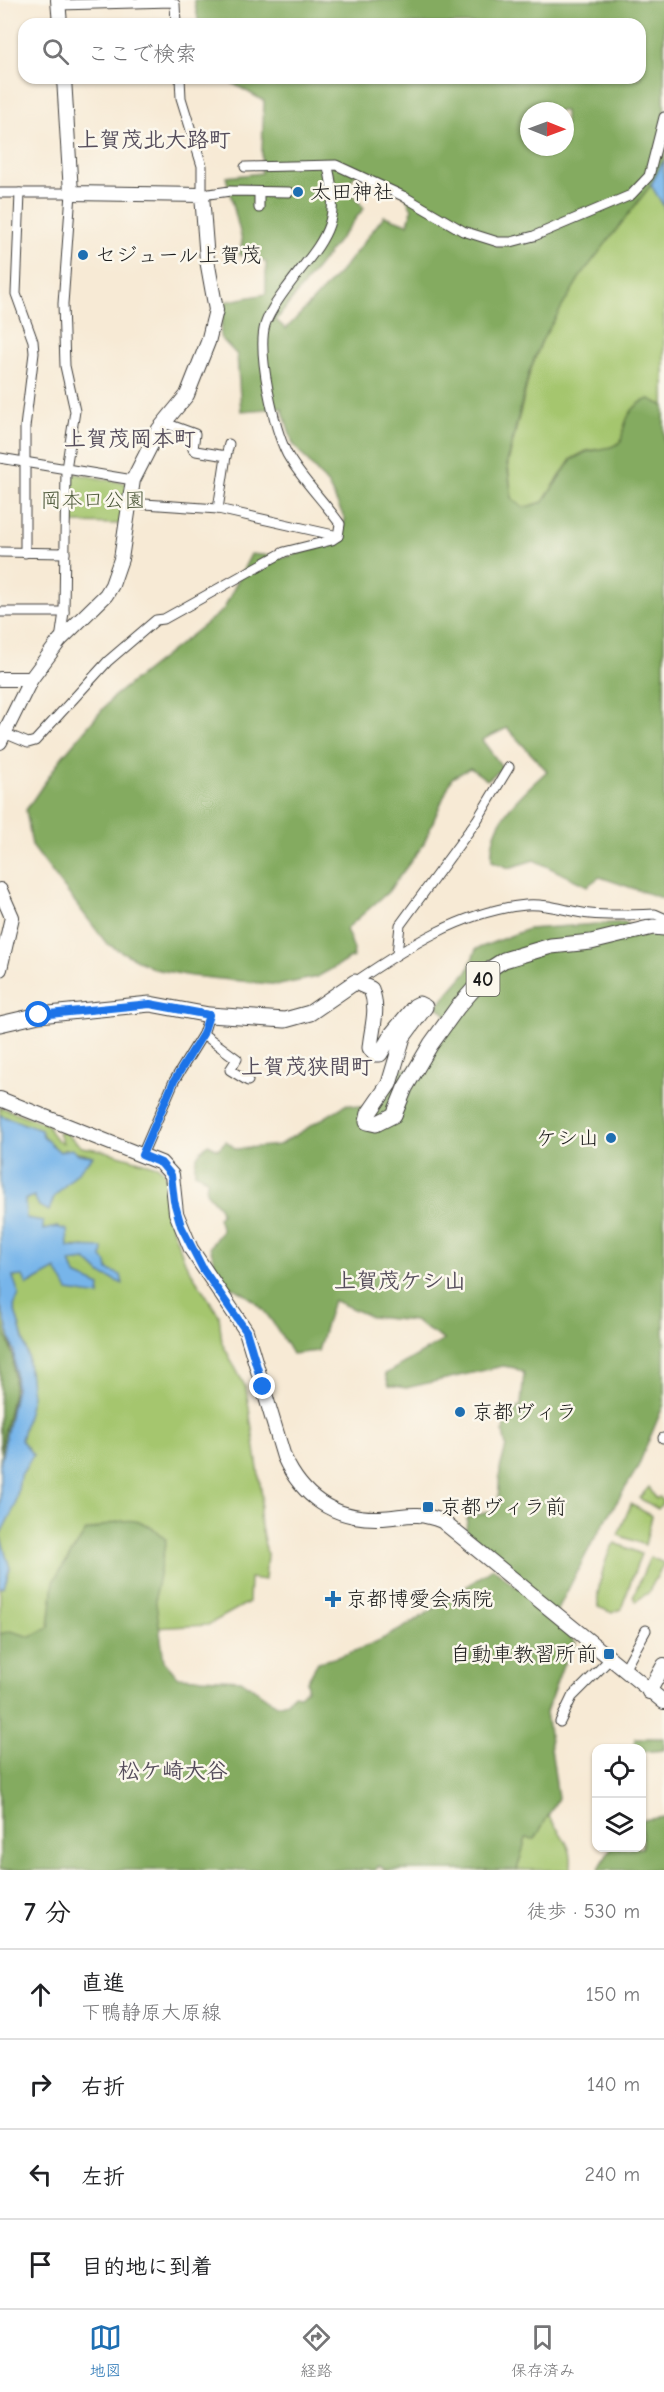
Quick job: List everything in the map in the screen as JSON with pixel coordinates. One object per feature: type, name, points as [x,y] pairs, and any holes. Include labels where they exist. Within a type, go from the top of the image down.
[{"type":"main road","name":"40","points":[[355,982],[371,989],[374,996],[376,1019],[370,1048],[375,1054],[380,1054],[414,1006],[419,1004],[425,1007],[403,1037],[389,1084],[369,1113],[367,1122],[376,1124],[394,1115],[405,1088],[431,1044],[457,1008],[493,968],[504,960],[551,946],[591,942],[652,927],[664,928]]},
{"type":"main road","points":[[0,1024],[39,1015],[150,1004],[209,1015],[285,1020],[310,1012],[355,982]]},
{"type":"street","points":[[59,18],[58,2],[172,2],[175,4],[176,18]]},
{"type":"street","points":[[60,640],[64,612],[66,469],[75,411],[65,366],[64,315],[71,193],[64,84]]},
{"type":"street","points":[[181,84],[182,98],[202,166],[207,260],[216,310],[208,342],[187,395],[165,423],[132,480],[121,559],[112,585],[106,595],[60,640],[31,679],[2,738],[28,743],[36,741],[108,661],[156,620],[164,619],[284,552],[332,540],[338,536],[340,524],[287,454],[278,427],[262,356],[265,325],[276,303],[321,241],[333,219],[335,194],[328,167]]},
{"type":"street","points":[[245,167],[328,167],[336,165],[359,174],[463,231],[498,242],[511,242],[534,236],[631,195],[649,176],[664,117]]},
{"type":"street","points":[[0,192],[202,195],[289,192]]},
{"type":"street","points":[[259,192],[259,208]]},
{"type":"street","points":[[20,193],[16,294],[33,341],[34,353],[25,427],[25,553]]},
{"type":"street","points":[[165,423],[195,434],[193,449],[196,451],[226,456]]},
{"type":"street","points":[[218,508],[229,444]]},
{"type":"street","points":[[0,458],[132,480]]},
{"type":"street","points":[[130,503],[218,508],[338,536]]},
{"type":"street","points":[[0,552],[65,553]]},
{"type":"street","points":[[0,612],[64,612]]},
{"type":"street","points":[[0,679],[31,679]]},
{"type":"street","points":[[397,954],[400,925],[477,820],[509,767]]},
{"type":"street","points":[[0,890],[12,917],[0,969]]},
{"type":"street","points":[[355,982],[397,954],[438,931],[464,920],[526,905],[548,905],[593,914],[655,914],[664,918]]},
{"type":"street","points":[[142,1155],[174,1081],[203,1034],[209,1015]]},
{"type":"street","points":[[203,1034],[237,1059],[230,1070],[248,1081]]},
{"type":"street","points":[[0,1099],[161,1163],[171,1175],[174,1201],[181,1226],[203,1269],[246,1331],[284,1457],[293,1476],[314,1501],[340,1514],[377,1518],[408,1513],[442,1521],[664,1702]]},
{"type":"street","points":[[624,1670],[646,1630]]},
{"type":"street","points":[[560,1722],[572,1697],[610,1659]]},
{"type":"street","points":[[649,1692],[664,1665]]},
{"type":"green space","points":[[194,0],[664,0],[664,160],[651,185],[580,277],[541,342],[529,372],[507,463],[512,498],[523,508],[543,502],[571,460],[586,452],[611,447],[621,442],[626,421],[637,405],[650,399],[664,406],[664,899],[600,877],[587,886],[534,860],[509,868],[492,861],[495,834],[508,810],[547,771],[507,728],[482,740],[503,768],[487,780],[470,768],[452,778],[423,845],[388,892],[346,929],[354,949],[353,957],[317,977],[280,985],[191,976],[154,969],[107,944],[32,846],[26,810],[62,757],[113,697],[223,610],[251,554],[286,557],[340,541],[345,519],[328,485],[293,444],[282,408],[241,411],[237,355],[220,337],[224,302],[266,294],[266,262],[240,255],[242,240],[226,177],[261,173],[264,101],[234,84],[646,84],[646,18],[198,18]],"holes":[[[359,169],[404,194],[412,209],[408,224],[384,216],[342,270],[286,329],[276,320],[364,208],[346,188]]]},
{"type":"green space","points":[[664,0],[664,406],[649,399],[642,402],[632,410],[621,442],[612,447],[586,451],[571,459],[543,502],[523,508],[512,498],[508,463],[530,372],[545,333],[612,211],[643,84],[646,84],[646,73]]},
{"type":"green space","name":"岡本口公園","points":[[72,473],[130,484],[125,524],[68,523],[68,478]]},
{"type":"green space","points":[[625,922],[641,935],[664,934],[664,1404],[637,1469],[593,1541],[553,1619],[576,1643],[563,1665],[546,1712],[558,1798],[535,1839],[526,1838],[517,1870],[386,1870],[379,1866],[375,1870],[0,1870],[0,1634],[11,1631],[31,1637],[49,1627],[54,1580],[86,1531],[129,1520],[146,1525],[166,1540],[156,1590],[164,1661],[178,1677],[241,1680],[277,1705],[287,1702],[294,1694],[300,1695],[307,1689],[307,1681],[318,1662],[388,1636],[410,1624],[493,1568],[516,1587],[520,1575],[466,1531],[467,1518],[495,1510],[498,1504],[500,1469],[506,1446],[503,1432],[505,1419],[521,1405],[524,1373],[515,1368],[503,1366],[406,1388],[389,1385],[385,1374],[444,1340],[414,1321],[371,1317],[333,1300],[318,1351],[292,1354],[271,1319],[253,1300],[231,1287],[218,1284],[209,1266],[214,1260],[210,1247],[222,1230],[218,1218],[221,1214],[220,1208],[206,1192],[207,1179],[195,1172],[195,1163],[199,1153],[208,1144],[218,1149],[226,1141],[236,1149],[279,1145],[347,1104],[366,1108],[401,1069],[422,1068],[453,1022],[437,1006],[468,970],[476,949],[528,929]]},
{"type":"green space","points":[[0,1107],[47,1124],[51,1133],[60,1142],[63,1143],[58,1133],[64,1132],[82,1147],[157,1166],[164,1172],[168,1183],[172,1228],[186,1264],[219,1315],[222,1343],[246,1388],[262,1496],[259,1518],[267,1554],[265,1580],[250,1578],[249,1602],[208,1625],[153,1628],[156,1590],[55,1580],[49,1627],[31,1637],[11,1632],[0,1634],[0,1589],[4,1587],[10,1568],[0,1535],[15,1506],[20,1477],[33,1455],[21,1440],[31,1396],[27,1353],[14,1307],[13,1276],[23,1275],[28,1285],[56,1268],[99,1286],[75,1275],[70,1261],[86,1260],[101,1274],[108,1270],[84,1246],[68,1247],[57,1227],[43,1230],[26,1218],[24,1200],[34,1196],[54,1197],[92,1156],[66,1149],[60,1152],[43,1137],[41,1130],[0,1115]]},
{"type":"green space","points":[[0,1305],[12,1349],[14,1375],[2,1326]]},
{"type":"green space","points":[[0,1318],[13,1356],[14,1387],[0,1452]]},
{"type":"green space","points":[[13,1393],[9,1421],[0,1465],[2,1445]]},
{"type":"green space","points":[[649,1487],[656,1499],[659,1497],[663,1502],[658,1509],[639,1498]]},
{"type":"green space","points":[[631,1504],[652,1516],[645,1545],[618,1535]]},
{"type":"green space","points":[[615,1543],[641,1554],[621,1609],[612,1613],[599,1607],[598,1593],[605,1563]]},
{"type":"green space","points":[[650,1557],[664,1563],[648,1593],[636,1601],[633,1597]]},
{"type":"green space","points":[[635,1738],[664,1738],[664,1750],[646,1752],[646,1744],[634,1744]]},
{"type":"green space","points":[[548,1815],[569,1848],[570,1870],[517,1870],[526,1837],[535,1839]]},
{"type":"green space","points":[[664,1817],[664,1870],[598,1870],[609,1852],[646,1852],[646,1819]]},
{"type":"water","points":[[664,160],[664,207],[651,185]]},
{"type":"water","points":[[0,1115],[41,1130],[43,1137],[60,1152],[71,1149],[79,1154],[93,1156],[54,1197],[49,1211],[39,1206],[34,1196],[25,1200],[26,1218],[43,1221],[43,1230],[57,1227],[67,1230],[68,1247],[103,1248],[102,1258],[107,1263],[108,1270],[121,1275],[123,1284],[101,1274],[86,1260],[70,1262],[75,1275],[100,1286],[99,1296],[68,1291],[56,1269],[27,1285],[23,1276],[13,1277],[19,1294],[14,1307],[27,1353],[32,1396],[21,1440],[33,1455],[20,1477],[15,1506],[0,1535],[0,1465],[16,1388],[14,1351],[0,1305]]},
{"type":"water","points":[[0,1535],[10,1568],[4,1587],[0,1589]]},
{"type":"place","name":"太田神社","points":[[298,192]]},
{"type":"place","name":"セジュール上賀茂","points":[[83,255]]},
{"type":"place","name":"ケシ山","points":[[611,1138]]},
{"type":"place","name":"京都ヴィラ","points":[[460,1412]]},
{"type":"place","name":"京都ヴィラ前","points":[[428,1507]]},
{"type":"place","name":"京都博愛会病院","points":[[333,1599]]},
{"type":"place","name":"自動車教習所前","points":[[609,1654]]},
{"type":"district","name":"上賀茂北大路町","points":[[154,140]]},
{"type":"district","name":"上賀茂岡本町","points":[[130,439]]},
{"type":"district","name":"上賀茂狭間町","points":[[307,1067]]},
{"type":"district","name":"上賀茂ケシ山","points":[[400,1281]]},
{"type":"district","name":"松ケ崎大谷","points":[[173,1771]]},
{"type":"route","points":[[39,1015],[150,1004],[171,1006],[209,1015],[203,1034],[174,1081],[142,1155],[161,1163],[171,1175],[176,1213],[181,1226],[203,1269],[240,1319],[251,1343],[263,1387]]}]
